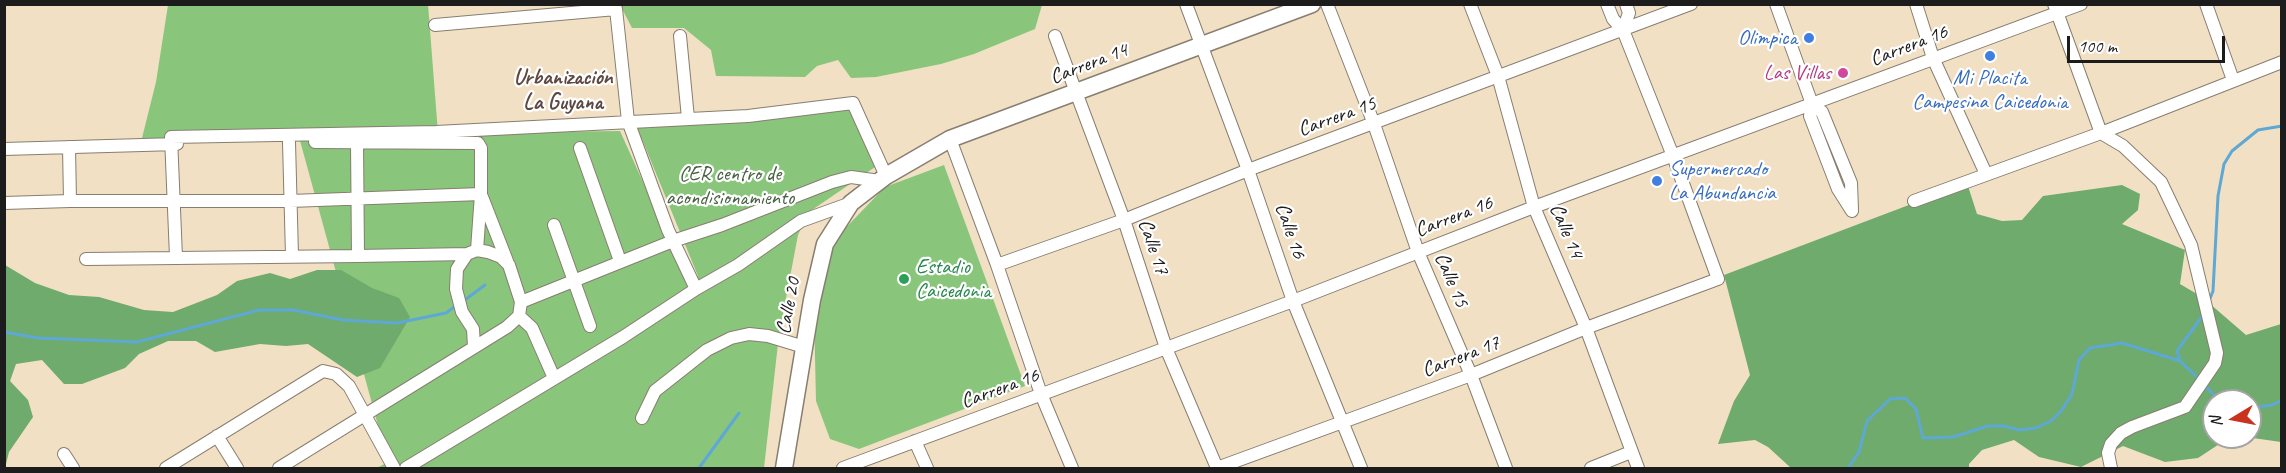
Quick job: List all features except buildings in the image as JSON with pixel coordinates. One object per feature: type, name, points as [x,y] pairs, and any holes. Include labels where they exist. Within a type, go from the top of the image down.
[{"type":"main road","name":"Carrera 14","points":[[883,178],[950,139],[1076,94],[1312,4]]},
{"type":"main road","name":"Calle 20","points":[[784,468],[812,300],[825,244],[851,203],[883,178]]},
{"type":"street","name":"Calle 16","points":[[1186,4],[1248,170],[1293,302],[1361,468]]},
{"type":"street","name":"Calle 15","points":[[1327,4],[1374,124],[1418,252],[1471,375],[1506,468]]},
{"type":"street","name":"Calle 14","points":[[1470,4],[1498,76],[1534,207],[1586,328],[1638,468]]},
{"type":"street","points":[[1607,4],[1613,19],[1623,30],[1673,156]]},
{"type":"street","points":[[1623,30],[1629,13],[1626,4]]},
{"type":"street","name":"Carrera 15","points":[[997,265],[1124,220],[1248,170],[1691,4]]},
{"type":"street","points":[[1776,4],[1812,104],[1810,116],[1838,189],[1852,211],[1851,183],[1822,112],[1812,104]]},
{"type":"street","points":[[1916,4],[1933,58],[1986,174]]},
{"type":"street","name":"Carrera 16","points":[[843,468],[1293,302],[1534,207],[1812,104],[2056,9],[2081,4]]},
{"type":"street","points":[[2206,4],[2233,80]]},
{"type":"street","points":[[435,25],[616,9],[628,121],[673,241],[696,289]]},
{"type":"street","points":[[2056,9],[2102,133],[2123,146],[2161,182],[2191,245],[2217,353],[2215,363],[2185,407],[2121,433],[2111,444],[2108,453],[2111,468]]},
{"type":"street","points":[[680,36],[688,118]]},
{"type":"street","name":"Calle 17","points":[[1055,36],[1124,220],[1166,348],[1217,468]]},
{"type":"street","points":[[1914,201],[2102,133],[2282,62]]},
{"type":"street","points":[[176,257],[171,137],[436,132],[748,116],[853,102],[883,178],[851,177],[831,182],[722,225],[573,279],[521,302]]},
{"type":"street","points":[[950,139],[997,265],[1041,394],[1072,468]]},
{"type":"street","points":[[289,141],[292,256]]},
{"type":"street","points":[[4,149],[289,141],[478,143],[481,148],[481,194],[472,252],[457,269]]},
{"type":"street","points":[[357,143],[358,256]]},
{"type":"street","points":[[69,147],[70,201]]},
{"type":"street","points":[[580,148],[620,261]]},
{"type":"street","name":"Carrera 17","points":[[1217,468],[1471,375],[1586,328],[1718,279],[1673,156]]},
{"type":"street","points":[[4,203],[290,201],[481,194]]},
{"type":"street","points":[[279,468],[494,335],[519,316],[521,302],[481,194]]},
{"type":"street","points":[[406,468],[623,337],[696,289],[738,265],[801,221],[851,203]]},
{"type":"street","points":[[554,225],[590,326]]},
{"type":"street","points":[[86,259],[358,256],[472,252],[501,257],[509,265]]},
{"type":"street","points":[[447,254],[457,269],[458,301],[473,329],[474,347]]},
{"type":"street","points":[[519,316],[532,328],[554,378]]},
{"type":"street","points":[[473,329],[494,335]]},
{"type":"street","points":[[642,418],[655,390],[707,350],[731,338],[749,334],[768,336],[804,347]]},
{"type":"street","points":[[166,468],[323,371],[336,374],[349,386],[394,468]]},
{"type":"street","points":[[217,436],[237,468]]},
{"type":"street","points":[[915,441],[927,468]]},
{"type":"street","points":[[1592,468],[1631,452]]},
{"type":"street","points":[[64,454],[73,468]]},
{"type":"green space","name":"CER centro de acondisionamiento","points":[[428,4],[438,133],[620,131],[688,282],[698,276],[637,127],[850,105],[878,165],[809,212],[798,235],[779,335],[764,468],[377,468],[388,462],[299,137],[141,142],[156,82],[168,5]]},
{"type":"green space","points":[[620,5],[1042,5],[1035,29],[974,54],[941,64],[876,77],[851,78],[838,60],[817,66],[805,77],[716,76],[711,50],[684,28],[632,28]]},
{"type":"green space","name":"Estadio Caicedonia","points":[[944,165],[1025,386],[859,449],[830,439],[816,401],[814,314],[831,243],[885,187]]},
{"type":"green space","points":[[1967,183],[1977,214],[2002,221],[2022,220],[2043,196],[2122,185],[2140,194],[2138,210],[2122,224],[2185,250],[2180,284],[2202,297],[2246,335],[2281,324],[2281,442],[2262,439],[2262,389],[2202,389],[2202,449],[2212,449],[2198,458],[2165,462],[2123,446],[2081,467],[2039,457],[2014,440],[1982,450],[1969,464],[1969,468],[1791,468],[1768,447],[1755,440],[1718,444],[1734,401],[1750,375],[1724,275]]},
{"type":"green space","points":[[5,265],[35,283],[69,295],[99,297],[144,310],[173,312],[217,295],[237,281],[270,273],[290,279],[317,270],[341,270],[372,288],[399,298],[410,317],[380,368],[357,377],[308,344],[286,346],[260,344],[215,352],[196,341],[168,341],[139,354],[125,368],[82,384],[64,384],[42,360],[16,364],[10,381],[28,400],[33,417],[9,452],[5,468]]},
{"type":"waterway","points":[[2209,301],[2213,291],[2218,196],[2224,164],[2232,151],[2258,130],[2282,126]]},
{"type":"waterway","points":[[462,302],[485,285]]},
{"type":"waterway","points":[[4,332],[38,338],[137,342],[259,310],[293,310],[343,320],[397,323],[446,313],[457,305]]},
{"type":"waterway","points":[[2180,361],[2177,351],[2203,315]]},
{"type":"waterway","points":[[1848,468],[1859,452],[1867,421],[1890,399],[1905,398],[1916,409],[1923,438],[1953,437],[1988,426],[2004,426],[2019,430],[2036,428],[2051,421],[2062,410],[2072,394],[2079,360],[2090,348],[2122,343],[2180,361],[2199,379]]},
{"type":"waterway","points":[[2203,384],[2208,389]]},
{"type":"waterway","points":[[2262,406],[2282,400]]},
{"type":"waterway","points":[[699,468],[739,413]]},
{"type":"place","name":"Olimpica","points":[[1809,38]]},
{"type":"place","name":"Mi Placita Campesina Caicedonia","points":[[1990,56]]},
{"type":"place","name":"Las Villas","points":[[1843,73]]},
{"type":"place","name":"Supermercado La Abundancia","points":[[1657,181]]},
{"type":"place","name":"Estadio Caicedonia","points":[[904,279]]},
{"type":"district","name":"Urbanización La Guyana","points":[[563,90]]}]
